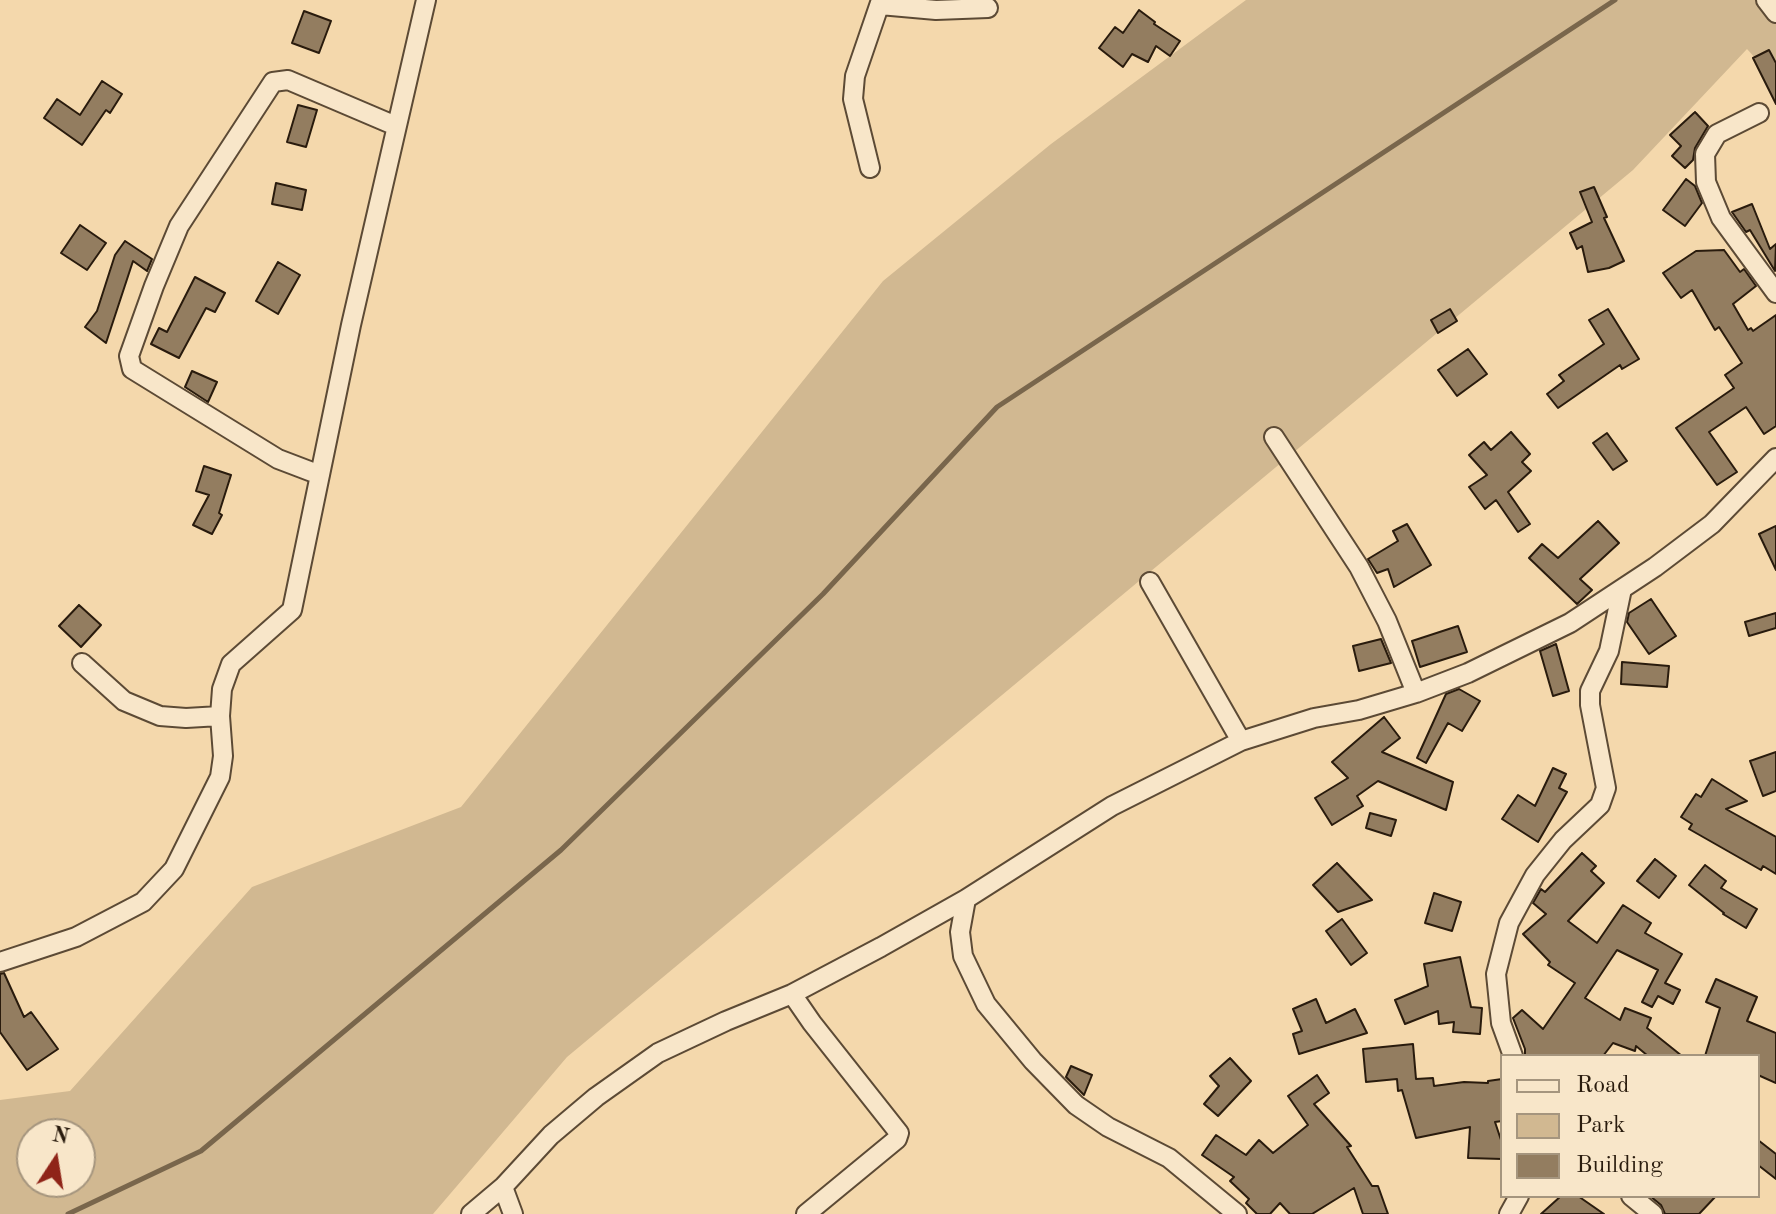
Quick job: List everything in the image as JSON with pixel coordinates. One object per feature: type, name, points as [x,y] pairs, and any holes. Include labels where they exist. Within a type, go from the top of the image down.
[{"type":"street","points":[[0,962],[76,937],[143,902],[174,869],[220,777],[223,756],[220,716],[222,689],[231,664],[292,610],[426,0]]},
{"type":"street","points":[[1766,0],[1776,13]]},
{"type":"street","points":[[870,168],[853,99],[855,76],[881,3],[936,10],[988,8]]},
{"type":"street","points":[[320,475],[278,459],[132,369],[129,356],[154,286],[191,203],[273,82],[288,80],[396,126]]},
{"type":"street","points":[[1759,113],[1717,134],[1705,154],[1706,182],[1721,218],[1776,293]]},
{"type":"street","points":[[1274,437],[1359,567],[1387,621],[1416,693]]},
{"type":"street","points":[[471,1214],[503,1187],[551,1135],[596,1097],[658,1053],[792,994],[966,899],[1112,806],[1241,741],[1314,718],[1359,710],[1416,693],[1468,673],[1570,623],[1712,524],[1776,458]]},
{"type":"street","points":[[1150,582],[1241,741]]},
{"type":"street","points":[[1512,1054],[1501,1023],[1496,974],[1509,923],[1535,875],[1563,840],[1600,805],[1606,788],[1590,691],[1609,651],[1622,589]]},
{"type":"street","points":[[82,663],[124,701],[160,716],[220,716]]},
{"type":"street","points":[[966,899],[960,932],[963,956],[986,1004],[1033,1061],[1076,1105],[1108,1127],[1169,1158],[1237,1214]]},
{"type":"street","points":[[792,994],[899,1133],[897,1139],[806,1214]]},
{"type":"street","points":[[503,1187],[513,1214]]},
{"type":"street","points":[[1633,1198],[1653,1214]]},
{"type":"green space","points":[[1246,0],[1776,0],[1776,81],[1747,49],[1633,170],[567,1057],[433,1214],[0,1214],[0,1100],[70,1091],[252,887],[461,807],[883,281],[1051,144]]},
{"type":"building","points":[[1139,10],[1180,41],[1170,56],[1156,46],[1148,62],[1132,54],[1123,67],[1099,48],[1115,27],[1123,33]]},
{"type":"building","points":[[304,11],[331,21],[319,53],[292,43]]},
{"type":"building","points":[[1769,50],[1776,63],[1776,104],[1753,58]]},
{"type":"building","points":[[102,81],[122,94],[110,113],[106,110],[82,145],[44,118],[57,99],[80,115]]},
{"type":"building","points":[[298,105],[317,110],[306,147],[287,142]]},
{"type":"building","points":[[1695,112],[1708,126],[1695,148],[1693,160],[1685,168],[1672,156],[1681,146],[1670,135]]},
{"type":"building","points":[[1686,179],[1695,186],[1702,203],[1685,226],[1663,210]]},
{"type":"building","points":[[276,183],[306,190],[302,210],[272,204]]},
{"type":"building","points":[[1594,187],[1624,261],[1588,272],[1582,246],[1577,249],[1570,233],[1592,222],[1580,192]]},
{"type":"building","points":[[1752,204],[1770,249],[1776,244],[1775,271],[1750,230],[1746,232],[1732,212]]},
{"type":"building","points":[[80,225],[106,243],[87,270],[61,253]]},
{"type":"building","points":[[125,241],[152,259],[147,271],[133,261],[106,343],[85,327],[97,311],[115,255]]},
{"type":"building","points":[[1724,250],[1740,272],[1744,269],[1756,286],[1733,304],[1748,330],[1751,328],[1753,331],[1776,315],[1776,426],[1764,434],[1746,407],[1709,432],[1737,472],[1717,485],[1676,428],[1734,388],[1725,375],[1742,363],[1719,327],[1715,330],[1692,290],[1681,298],[1663,273],[1696,251]]},
{"type":"building","points":[[278,262],[300,275],[278,314],[256,301]]},
{"type":"building","points":[[195,277],[225,293],[215,312],[206,308],[179,358],[151,344],[159,328],[167,332]]},
{"type":"building","points":[[1450,309],[1457,321],[1438,333],[1431,320]]},
{"type":"building","points":[[1608,309],[1639,359],[1622,369],[1620,365],[1558,408],[1547,394],[1564,381],[1559,375],[1604,344],[1589,320]]},
{"type":"building","points":[[1468,349],[1487,374],[1457,396],[1438,370]]},
{"type":"building","points":[[192,371],[217,382],[208,402],[185,387]]},
{"type":"building","points":[[1511,432],[1530,454],[1522,462],[1531,471],[1508,492],[1530,524],[1518,532],[1496,500],[1485,509],[1469,487],[1487,475],[1469,455],[1484,442],[1491,450]]},
{"type":"building","points":[[1607,433],[1627,461],[1613,470],[1593,443]]},
{"type":"building","points":[[204,466],[231,475],[219,513],[222,515],[212,534],[193,525],[209,495],[196,491]]},
{"type":"building","points":[[1598,521],[1619,543],[1580,579],[1592,590],[1577,604],[1529,558],[1542,544],[1558,558]]},
{"type":"building","points":[[1407,524],[1431,565],[1394,587],[1388,569],[1377,573],[1368,559],[1398,541],[1393,531]]},
{"type":"building","points":[[1776,526],[1776,570],[1759,534]]},
{"type":"building","points":[[1651,599],[1676,636],[1649,654],[1627,622],[1629,613]]},
{"type":"building","points":[[79,605],[101,625],[81,647],[59,626]]},
{"type":"building","points":[[1776,613],[1776,628],[1749,636],[1745,622]]},
{"type":"building","points":[[1458,626],[1467,652],[1420,667],[1412,641]]},
{"type":"building","points":[[1381,639],[1391,663],[1359,671],[1353,646]]},
{"type":"building","points":[[1556,644],[1569,691],[1553,696],[1540,651]]},
{"type":"building","points":[[1622,662],[1669,666],[1667,687],[1621,684]]},
{"type":"building","points":[[1459,689],[1480,701],[1462,731],[1448,723],[1426,763],[1417,758],[1446,694]]},
{"type":"building","points":[[1384,717],[1400,738],[1382,752],[1453,782],[1446,810],[1378,781],[1357,796],[1363,806],[1332,825],[1315,798],[1348,778],[1332,762]]},
{"type":"building","points":[[1776,752],[1776,791],[1763,796],[1750,761]]},
{"type":"building","points":[[1553,768],[1566,774],[1559,788],[1567,792],[1538,842],[1502,819],[1518,795],[1535,806]]},
{"type":"building","points":[[1712,779],[1747,801],[1726,809],[1776,837],[1776,874],[1763,866],[1761,870],[1689,829],[1692,824],[1681,817],[1696,794],[1701,797]]},
{"type":"building","points":[[1370,813],[1396,820],[1391,836],[1366,828]]},
{"type":"building","points":[[1582,853],[1596,866],[1591,871],[1604,883],[1568,921],[1597,943],[1623,905],[1651,923],[1645,933],[1682,954],[1665,983],[1680,990],[1673,1004],[1658,996],[1652,1007],[1642,1002],[1658,970],[1617,950],[1585,998],[1620,1020],[1625,1008],[1651,1018],[1647,1028],[1680,1054],[1646,1054],[1636,1046],[1635,1051],[1613,1043],[1605,1054],[1525,1054],[1513,1018],[1522,1010],[1543,1029],[1575,983],[1548,965],[1550,962],[1523,934],[1546,914],[1533,903],[1541,889],[1545,892]]},
{"type":"building","points":[[1655,859],[1676,876],[1659,898],[1637,881]]},
{"type":"building","points":[[1337,863],[1372,900],[1338,912],[1313,885]]},
{"type":"building","points":[[1705,865],[1726,881],[1721,888],[1757,909],[1746,928],[1723,914],[1689,885]]},
{"type":"building","points":[[1434,893],[1461,902],[1452,931],[1425,923]]},
{"type":"building","points":[[1342,919],[1367,953],[1351,965],[1326,931]]},
{"type":"building","points":[[1460,957],[1471,1007],[1482,1008],[1480,1034],[1453,1032],[1454,1022],[1439,1024],[1438,1011],[1405,1024],[1395,1000],[1428,986],[1424,964]]},
{"type":"building","points":[[4,973],[24,1017],[31,1012],[58,1049],[27,1070],[0,1032],[0,974]]},
{"type":"building","points":[[1716,979],[1757,997],[1747,1021],[1776,1033],[1776,1083],[1760,1076],[1760,1054],[1706,1054],[1720,1008],[1706,1002]]},
{"type":"building","points":[[1316,999],[1326,1023],[1355,1009],[1367,1033],[1299,1054],[1293,1034],[1302,1031],[1293,1009]]},
{"type":"building","points":[[1413,1044],[1416,1079],[1433,1078],[1434,1086],[1488,1083],[1500,1079],[1500,1121],[1495,1122],[1500,1137],[1500,1159],[1468,1158],[1470,1127],[1416,1138],[1402,1090],[1398,1091],[1397,1079],[1366,1082],[1363,1049]]},
{"type":"building","points":[[1230,1058],[1251,1081],[1218,1116],[1204,1104],[1219,1086],[1210,1076]]},
{"type":"building","points":[[1071,1066],[1092,1075],[1084,1095],[1066,1077]]},
{"type":"building","points":[[1317,1075],[1329,1093],[1314,1104],[1351,1146],[1347,1147],[1372,1186],[1378,1186],[1388,1214],[1363,1214],[1354,1188],[1312,1214],[1290,1214],[1280,1203],[1270,1214],[1257,1214],[1246,1203],[1249,1199],[1230,1181],[1234,1177],[1202,1155],[1216,1135],[1246,1155],[1259,1140],[1273,1153],[1308,1125],[1288,1096]]},
{"type":"building","points":[[1760,1142],[1776,1154],[1776,1179],[1760,1167]]},
{"type":"building","points":[[1559,1198],[1581,1198],[1604,1214],[1541,1214]]},
{"type":"building","points":[[1652,1198],[1714,1198],[1699,1214],[1665,1214],[1661,1205]]},
{"type":"waterway","points":[[68,1214],[201,1151],[561,850],[823,594],[997,407],[1615,0]]}]
